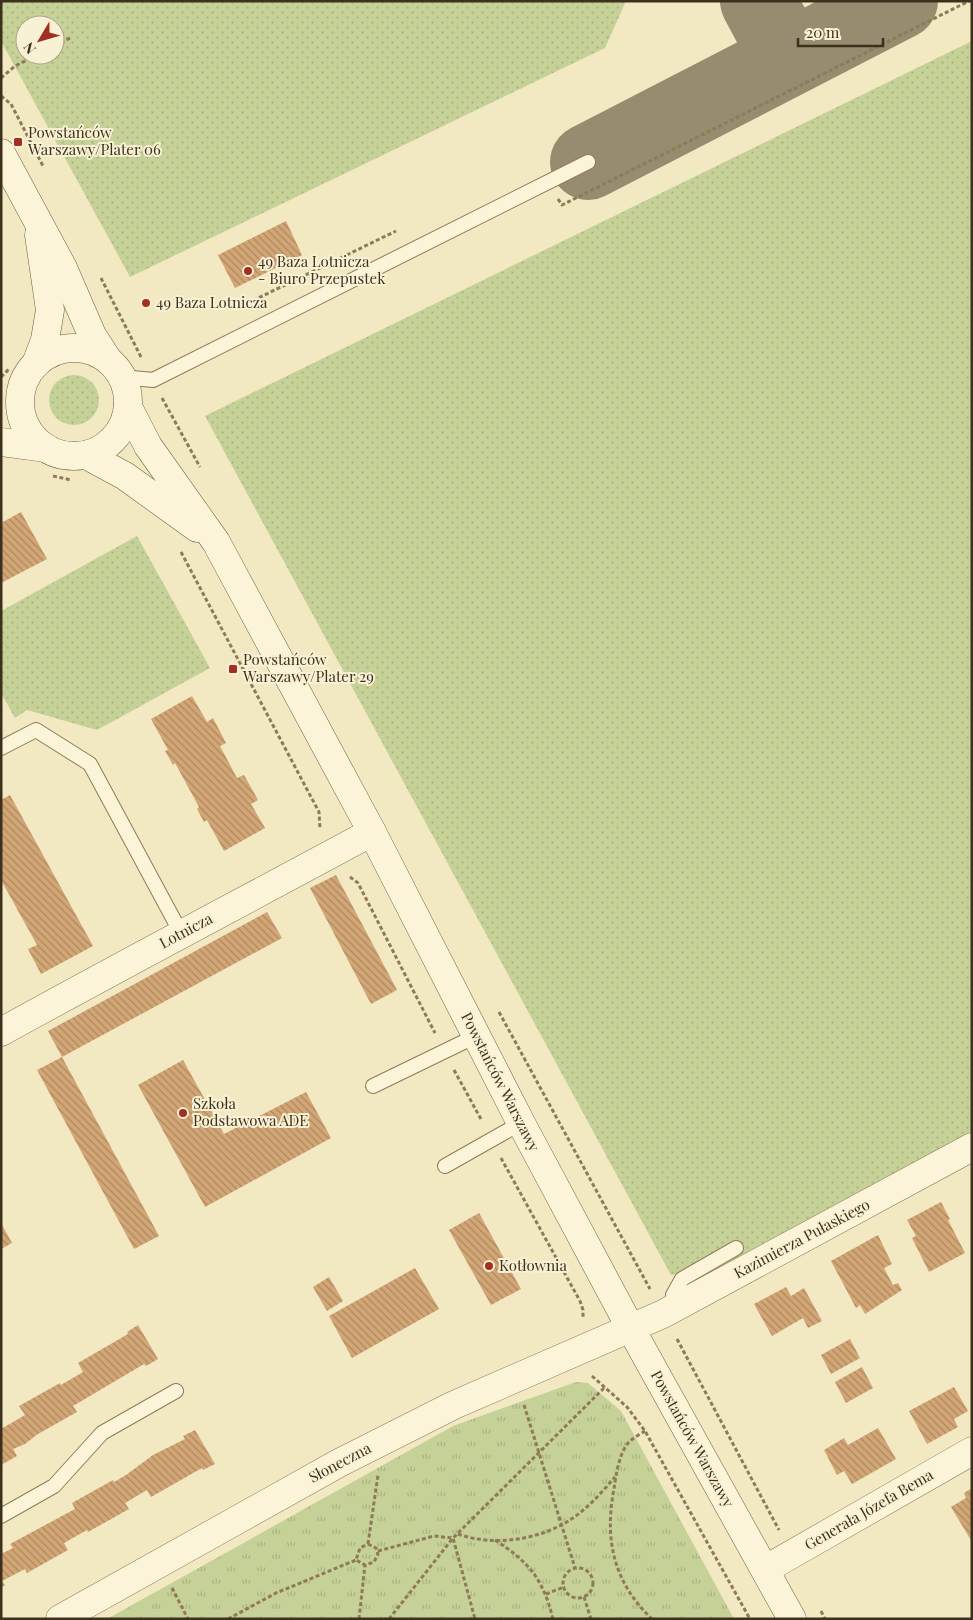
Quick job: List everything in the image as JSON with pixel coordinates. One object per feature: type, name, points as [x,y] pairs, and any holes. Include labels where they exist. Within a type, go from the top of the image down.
[{"type":"main road","points":[[1,153],[63,268],[92,334],[115,368],[128,393],[128,407],[125,420],[114,437],[99,450],[86,455],[72,456],[46,448],[1,442]]},
{"type":"main road","points":[[36,364],[45,340],[50,310],[37,219]]},
{"type":"main road","points":[[46,448],[30,433],[12,396],[36,364],[48,354],[63,349],[79,348],[94,352],[115,368]]},
{"type":"main road","name":"Powstańców Warszawy","points":[[128,407],[148,446],[216,542],[372,832],[521,1123],[631,1329],[766,1569],[792,1619]]},
{"type":"main road","name":"Powstańców Warszawy","points":[[86,455],[125,476],[216,542]]},
{"type":"main road","name":"Lotnicza","points":[[1,1032],[180,933],[283,881],[372,832]]},
{"type":"main road","name":"Kazimierza Pułaskiego","points":[[631,1329],[671,1310],[972,1147]]},
{"type":"main road","name":"Słoneczna","points":[[60,1619],[339,1463],[454,1405],[631,1329]]},
{"type":"main road","name":"Generała Józefa Bema","points":[[766,1569],[972,1451]]},
{"type":"lane","points":[[115,368],[153,380],[588,162]]},
{"type":"lane","points":[[1,748],[36,730],[90,764],[180,933]]},
{"type":"lane","points":[[373,1086],[476,1036]]},
{"type":"lane","points":[[445,1166],[521,1123]]},
{"type":"lane","points":[[671,1310],[673,1295],[682,1279],[736,1248]]},
{"type":"lane","points":[[1,1516],[54,1486],[102,1433],[176,1391]]},
{"type":"path","points":[[549,182],[562,205],[969,1]]},
{"type":"path","points":[[65,41],[70,38]]},
{"type":"path","points":[[1,78],[17,65]]},
{"type":"path","points":[[266,294],[398,231]]},
{"type":"path","points":[[113,302],[153,380]]},
{"type":"path","points":[[624,1240],[671,1310],[792,1555]]},
{"type":"path","points":[[564,1272],[584,1310],[583,1319],[570,1331],[590,1373],[604,1388],[627,1407],[645,1431],[750,1619]]},
{"type":"path","points":[[389,1619],[453,1538],[604,1388]]},
{"type":"path","points":[[521,1397],[576,1568]]},
{"type":"path","points":[[645,1431],[628,1442],[621,1459],[609,1519],[612,1552],[627,1587],[638,1605],[652,1619]]},
{"type":"path","points":[[368,1544],[378,1470]]},
{"type":"path","points":[[458,1534],[475,1540],[518,1539],[561,1524],[582,1511],[617,1474]]},
{"type":"path","points":[[378,1551],[434,1536],[453,1538]]},
{"type":"path","points":[[453,1538],[475,1619]]},
{"type":"path","points":[[495,1540],[527,1564],[541,1582],[553,1619]]},
{"type":"path","points":[[228,1619],[276,1593],[356,1560],[360,1548],[368,1544],[374,1546],[378,1551],[377,1560],[372,1564],[365,1565],[356,1560]]},
{"type":"path","points":[[359,1619],[365,1565]]},
{"type":"path","points":[[576,1568],[585,1570],[592,1577],[593,1586],[584,1596],[574,1597],[564,1587],[567,1573],[576,1568]]},
{"type":"path","points":[[168,1581],[188,1619]]},
{"type":"path","points":[[546,1594],[564,1587]]},
{"type":"path","points":[[584,1596],[591,1619]]},
{"type":"path","points":[[818,1606],[824,1619]]},
{"type":"green space","points":[[1,1],[626,1],[605,48],[130,277],[1,41]]},
{"type":"green space","points":[[972,41],[972,1133],[687,1288],[678,1274],[671,1275],[205,416]]},
{"type":"green space","points":[[74,375],[84,377],[92,382],[97,390],[99,400],[97,410],[92,418],[84,423],[74,425],[64,423],[56,418],[51,410],[49,400],[51,390],[56,382],[64,377]]},
{"type":"green space","points":[[137,536],[210,668],[97,730],[27,710],[15,718],[1,693],[1,611]]},
{"type":"green space","points":[[576,1382],[588,1383],[621,1411],[734,1619],[107,1619],[453,1426]]},
{"type":"building","name":"49 Baza Lotnicza - Biuro Przepustek","points":[[286,221],[302,255],[235,288],[218,255]]},
{"type":"building","points":[[21,512],[47,559],[1,583],[1,523]]},
{"type":"building","points":[[192,696],[207,722],[213,718],[226,743],[220,746],[237,778],[244,775],[258,800],[251,804],[265,828],[224,851],[207,820],[204,822],[197,809],[199,807],[175,763],[173,765],[165,751],[168,750],[151,719]]},
{"type":"building","points":[[10,795],[93,946],[41,974],[28,949],[37,945],[1,880],[1,800]]},
{"type":"building","points":[[336,875],[397,990],[371,1004],[310,888]]},
{"type":"building","points":[[267,912],[282,938],[62,1057],[48,1031]]},
{"type":"building","points":[[62,1057],[159,1236],[134,1249],[37,1070]]},
{"type":"building","name":"Szkoła Podstawowa ADE","points":[[183,1060],[224,1134],[306,1092],[331,1138],[205,1207],[138,1085]]},
{"type":"building","points":[[941,1202],[965,1253],[929,1272],[912,1238],[916,1236],[907,1220]]},
{"type":"building","name":"Kotłownia","points":[[479,1213],[521,1289],[491,1305],[449,1230]]},
{"type":"building","points":[[1,1223],[12,1243],[1,1249]]},
{"type":"building","points":[[878,1235],[892,1264],[884,1268],[893,1285],[898,1283],[902,1290],[865,1314],[860,1305],[856,1308],[831,1261]]},
{"type":"building","points":[[415,1268],[439,1309],[352,1358],[329,1316]]},
{"type":"building","points":[[329,1277],[343,1301],[327,1311],[313,1287]]},
{"type":"building","points":[[786,1287],[791,1296],[804,1288],[822,1321],[808,1328],[803,1318],[772,1336],[754,1304]]},
{"type":"building","points":[[138,1325],[158,1359],[146,1366],[144,1364],[73,1406],[77,1412],[38,1434],[25,1444],[13,1449],[17,1456],[1,1465],[1,1429],[25,1415],[19,1406],[83,1372],[78,1363],[128,1334],[127,1332]]},
{"type":"building","points":[[850,1339],[860,1358],[831,1374],[821,1355]]},
{"type":"building","points":[[862,1367],[873,1388],[846,1403],[835,1382]]},
{"type":"building","points":[[954,1387],[968,1411],[954,1419],[958,1427],[927,1444],[909,1411]]},
{"type":"building","points":[[878,1428],[896,1459],[852,1484],[844,1471],[837,1475],[824,1450],[844,1438],[848,1445]]},
{"type":"building","points":[[195,1430],[215,1464],[203,1470],[202,1468],[151,1497],[147,1490],[125,1503],[129,1509],[64,1543],[68,1550],[27,1573],[25,1569],[2,1581],[5,1585],[1,1588],[1,1552],[3,1553],[13,1548],[10,1544],[75,1509],[72,1503],[113,1480],[114,1482],[126,1475],[153,1455],[185,1439],[183,1436]]},
{"type":"building","points":[[972,1488],[972,1542],[951,1507],[966,1498],[964,1493]]},
{"type":"taxiway","points":[[758,1],[788,57]]},
{"type":"taxiway","points":[[588,162],[900,1]]},
{"type":"place","name":"Powstańców Warszawy/Plater 06","points":[[18,142]]},
{"type":"place","name":"49 Baza Lotnicza - Biuro Przepustek","points":[[248,271]]},
{"type":"place","name":"49 Baza Lotnicza","points":[[146,303]]},
{"type":"place","name":"Powstańców Warszawy/Plater 29","points":[[233,669]]},
{"type":"place","name":"Szkoła Podstawowa ADE","points":[[183,1113]]},
{"type":"place","name":"Kotłownia","points":[[489,1266]]}]
